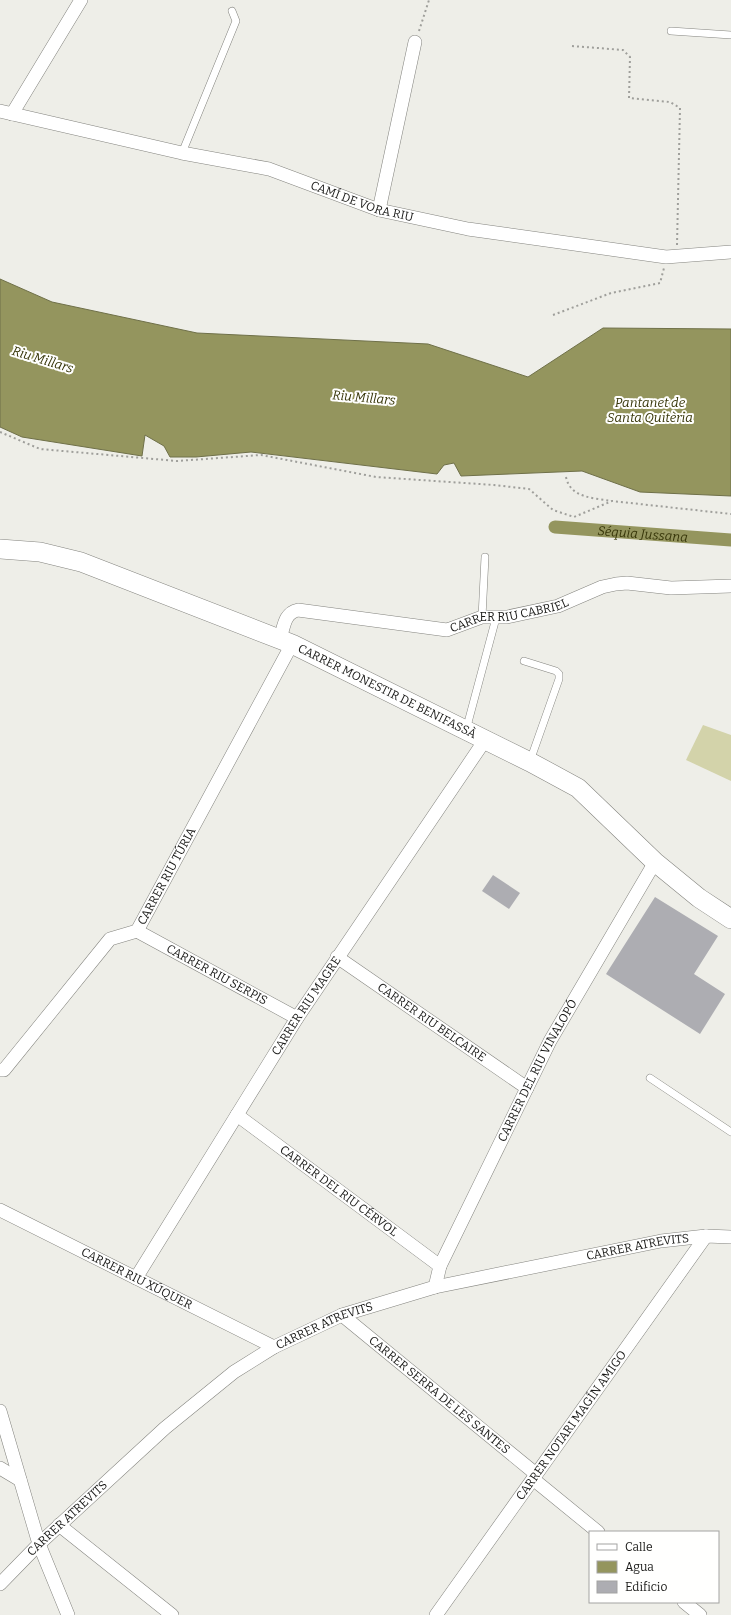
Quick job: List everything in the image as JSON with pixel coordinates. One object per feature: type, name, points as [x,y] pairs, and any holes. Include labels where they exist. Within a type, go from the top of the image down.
[{"type":"street","points":[[6,113],[81,0]]},
{"type":"street","points":[[378,210],[415,42]]},
{"type":"street","name":"CAMÍ DE VORA RIU","points":[[6,113],[182,153],[269,169],[378,210],[468,229],[671,256],[731,252]]},
{"type":"street","name":"CARRER MONESTIR DE BENIFASSÀ","points":[[0,549],[40,552],[81,562],[286,642],[530,762],[578,788],[655,862],[699,898],[731,919]]},
{"type":"street","name":"CARRER RIU CABRIEL","points":[[286,642],[287,616],[291,612],[298,610],[446,630],[482,617],[507,617],[558,606],[602,587],[616,584],[627,583],[671,588],[731,586]]},
{"type":"street","name":"CARRER RIU TÚRIA","points":[[0,1070],[4,1070],[110,939],[137,932],[286,642]]},
{"type":"street","name":"CARRER RIU MAGRE","points":[[136,1278],[296,1018],[485,740]]},
{"type":"street","name":"CARRER DEL RIU VINALOPÓ","points":[[435,1287],[440,1266],[550,1041],[655,862]]},
{"type":"street","name":"CARRER RIU SERPIS","points":[[137,932],[296,1018]]},
{"type":"street","name":"CARRER RIU BELCAIRE","points":[[337,957],[527,1088]]},
{"type":"street","name":"CARRER DEL RIU CÉRVOL","points":[[237,1115],[440,1266]]},
{"type":"street","name":"CARRER RIU XÚQUER","points":[[0,1210],[274,1347]]},
{"type":"street","name":"CARRER ATREVITS","points":[[0,1584],[59,1525],[165,1428],[234,1372],[274,1347],[342,1316],[435,1287],[661,1241],[706,1236],[731,1237]]},
{"type":"street","name":"CARRER NOTARI MAGÍN AMIGO","points":[[436,1615],[706,1236]]},
{"type":"street","name":"CARRER SERRA DE LES SANTES","points":[[342,1316],[535,1476],[597,1531]]},
{"type":"street","points":[[0,1411],[39,1544],[68,1615]]},
{"type":"street","points":[[0,1468],[20,1480]]},
{"type":"street","points":[[59,1525],[172,1615]]},
{"type":"street","points":[[685,1603],[700,1615]]},
{"type":"lane","points":[[182,153],[236,21],[232,11]]},
{"type":"lane","points":[[671,31],[731,35]]},
{"type":"lane","points":[[482,617],[485,557]]},
{"type":"lane","points":[[466,730],[496,618]]},
{"type":"lane","points":[[524,661],[556,671],[559,674],[559,679],[530,762]]},
{"type":"lane","points":[[650,1078],[731,1132]]},
{"type":"path","points":[[415,42],[429,0]]},
{"type":"path","points":[[553,315],[611,293],[660,283],[671,256],[680,108],[670,102],[629,98],[630,57],[623,50],[572,46]]},
{"type":"path","points":[[0,432],[40,449],[177,461],[226,456],[261,455],[376,477],[494,485],[529,489],[553,510],[574,517],[612,501]]},
{"type":"path","points":[[566,477],[572,490],[577,494],[612,501],[731,514]]},
{"type":"shaded area","points":[[703,725],[731,735],[731,781],[686,760]]},
{"type":"water","name":"Pantanet de Santa Quitèria","points":[[0,279],[52,302],[197,333],[428,344],[528,377],[603,328],[731,329],[731,496],[640,492],[582,471],[461,476],[454,463],[444,465],[437,474],[251,452],[196,457],[170,457],[164,446],[145,435],[142,456],[22,437],[0,427]]},
{"type":"building","points":[[493,875],[520,893],[509,909],[482,891]]},
{"type":"building","points":[[655,897],[718,936],[694,974],[725,994],[700,1034],[606,974]]},
{"type":"waterway","name":"Séquia Jussana","points":[[555,527],[731,540]]},
{"type":"water label","name":"Riu Millars","points":[[43,359]]},
{"type":"water label","name":"Riu Millars","points":[[364,397]]}]
